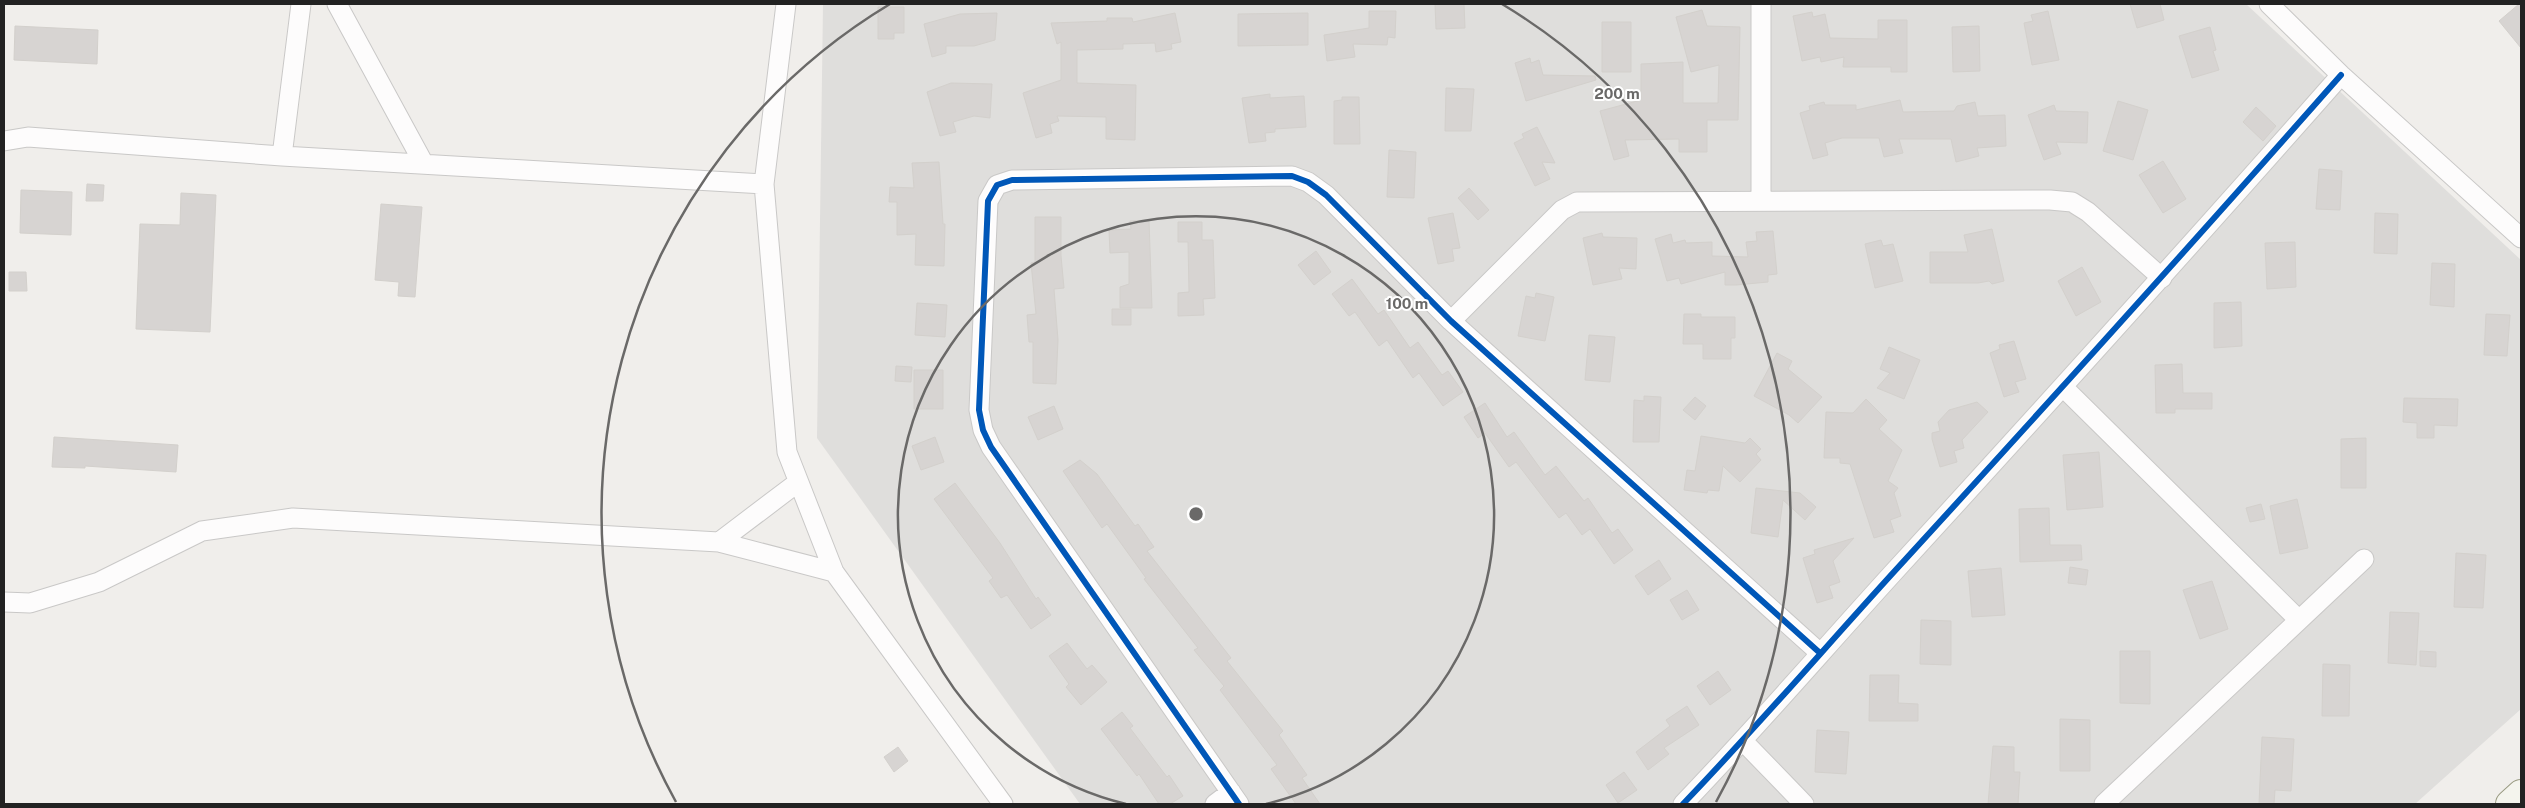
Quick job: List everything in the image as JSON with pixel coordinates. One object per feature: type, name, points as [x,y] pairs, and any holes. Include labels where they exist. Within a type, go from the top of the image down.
[{"type":"main road","points":[[2510,804],[2521,794]]},
{"type":"street","points":[[282,156],[301,4]]},
{"type":"street","points":[[337,4],[424,164]]},
{"type":"street","points":[[786,4],[764,184],[787,452],[797,483],[834,572],[1003,804]]},
{"type":"street","points":[[1761,4],[1761,201]]},
{"type":"street","points":[[2269,4],[2341,76],[2521,238]]},
{"type":"street","points":[[1683,804],[1743,742],[1820,653],[2162,278],[2341,76]]},
{"type":"street","points":[[4,141],[28,137],[282,156],[764,184]]},
{"type":"street","points":[[1215,804],[1235,798],[991,447],[982,430],[979,410],[988,201],[997,185],[1012,180],[1292,176],[1308,182],[1326,195],[1451,321],[1820,653]]},
{"type":"street","points":[[1451,321],[1562,210],[1577,202],[2050,200],[2072,202],[2088,212],[2162,278]]},
{"type":"street","points":[[2063,387],[2298,620]]},
{"type":"street","points":[[719,542],[797,483]]},
{"type":"street","points":[[4,602],[30,603],[99,582],[202,531],[292,518],[719,542],[834,572]]},
{"type":"street","points":[[2104,804],[2364,560]]},
{"type":"street","points":[[1743,742],[1804,804]]},
{"type":"shaded area","points":[[823,4],[2246,4],[2521,260],[2521,709],[2415,804],[1080,804],[817,438]]},
{"type":"building","points":[[1435,4],[1464,4],[1465,28],[1436,29]]},
{"type":"building","points":[[2130,4],[2160,4],[2164,20],[2137,28]]},
{"type":"building","points":[[2521,4],[2521,48],[2499,21]]},
{"type":"building","points":[[878,7],[904,7],[904,33],[894,33],[894,39],[878,39]]},
{"type":"building","points":[[1702,10],[1707,26],[1740,27],[1738,120],[1707,120],[1707,152],[1679,152],[1679,139],[1625,140],[1629,156],[1614,160],[1600,111],[1641,100],[1641,64],[1683,62],[1683,103],[1718,103],[1719,65],[1691,72],[1676,17]]},
{"type":"building","points":[[1369,11],[1396,11],[1395,38],[1388,37],[1387,45],[1353,44],[1355,57],[1327,61],[1324,35],[1369,28]]},
{"type":"building","points":[[2048,11],[2059,60],[2032,65],[2024,23],[2033,21],[2031,15]]},
{"type":"building","points":[[1812,12],[1813,17],[1825,14],[1830,38],[1878,39],[1878,20],[1907,20],[1907,72],[1891,72],[1891,67],[1843,67],[1844,57],[1821,62],[1820,57],[1802,61],[1793,16]]},
{"type":"building","points":[[997,13],[995,40],[974,46],[946,46],[946,53],[932,57],[924,24],[960,14]]},
{"type":"building","points":[[1175,13],[1181,42],[1171,44],[1172,49],[1156,52],[1155,43],[1123,44],[1123,49],[1077,50],[1077,83],[1136,85],[1135,140],[1106,139],[1106,117],[1057,116],[1059,121],[1050,124],[1052,133],[1036,138],[1023,93],[1061,80],[1061,42],[1057,44],[1051,23],[1107,21],[1107,18],[1132,18],[1133,22]]},
{"type":"building","points":[[1308,13],[1308,45],[1238,46],[1238,14]]},
{"type":"building","points":[[1602,22],[1631,22],[1631,72],[1602,72]]},
{"type":"building","points":[[15,26],[98,30],[97,64],[14,60]]},
{"type":"building","points":[[1979,26],[1980,71],[1953,72],[1952,27]]},
{"type":"building","points":[[2210,27],[2216,50],[2213,51],[2219,70],[2192,78],[2179,36]]},
{"type":"building","points":[[1530,58],[1531,63],[1539,60],[1543,75],[1595,76],[1596,80],[1526,101],[1515,63]]},
{"type":"building","points":[[951,83],[992,84],[990,118],[974,116],[953,122],[956,132],[940,136],[927,92]]},
{"type":"building","points":[[1446,88],[1474,89],[1471,131],[1445,131]]},
{"type":"building","points":[[1270,94],[1270,98],[1304,96],[1306,127],[1275,129],[1275,132],[1265,133],[1266,141],[1249,143],[1242,98]]},
{"type":"building","points":[[1342,97],[1359,97],[1360,144],[1334,144],[1334,101],[1342,100]]},
{"type":"building","points":[[1900,100],[1903,112],[1954,111],[1957,106],[1975,102],[1978,116],[2005,115],[2006,146],[1977,148],[1979,156],[1956,162],[1951,139],[1899,139],[1903,153],[1884,157],[1879,138],[1842,138],[1825,143],[1828,155],[1813,159],[1800,113],[1810,110],[1809,106],[1824,102],[1825,105],[1856,105],[1856,110]]},
{"type":"building","points":[[2118,101],[2148,110],[2133,160],[2103,151]]},
{"type":"building","points":[[2054,105],[2056,111],[2088,112],[2087,143],[2056,142],[2061,154],[2044,160],[2028,115]]},
{"type":"building","points":[[2256,107],[2276,126],[2263,141],[2243,122]]},
{"type":"building","points":[[1537,127],[1555,163],[1542,162],[1550,179],[1535,186],[1514,143],[1524,138],[1522,134]]},
{"type":"building","points":[[1389,150],[1416,152],[1414,198],[1387,197]]},
{"type":"building","points":[[2163,161],[2186,199],[2163,213],[2139,175]]},
{"type":"building","points":[[939,162],[943,224],[945,224],[944,266],[915,265],[916,234],[897,235],[897,202],[889,202],[890,187],[914,188],[912,163]]},
{"type":"building","points":[[2319,169],[2342,171],[2340,210],[2316,209]]},
{"type":"building","points":[[87,184],[104,185],[103,201],[86,201]]},
{"type":"building","points":[[1469,188],[1489,210],[1478,220],[1458,198]]},
{"type":"building","points":[[21,190],[72,192],[71,235],[20,233]]},
{"type":"building","points":[[181,193],[216,195],[210,332],[136,329],[140,224],[180,225]]},
{"type":"building","points":[[381,204],[422,207],[415,297],[398,296],[399,282],[375,280]]},
{"type":"building","points":[[1453,213],[1460,248],[1452,249],[1454,261],[1438,264],[1428,218]]},
{"type":"building","points":[[2375,213],[2398,214],[2397,254],[2374,253]]},
{"type":"building","points":[[1035,217],[1061,217],[1061,256],[1064,288],[1054,289],[1058,340],[1056,384],[1033,383],[1033,342],[1029,342],[1027,315],[1036,314],[1031,263],[1035,262]]},
{"type":"building","points":[[1149,220],[1152,308],[1120,308],[1120,287],[1129,284],[1129,252],[1110,253],[1109,230],[1131,229],[1130,221]]},
{"type":"building","points":[[1178,222],[1202,222],[1202,240],[1213,240],[1215,298],[1203,299],[1204,315],[1178,316],[1178,293],[1189,292],[1188,242],[1178,242]]},
{"type":"building","points":[[1992,229],[2004,281],[1992,284],[1989,281],[1978,283],[1930,283],[1930,252],[1968,252],[1964,235]]},
{"type":"building","points":[[1773,231],[1777,274],[1768,275],[1768,282],[1736,285],[1725,285],[1725,272],[1681,284],[1679,278],[1667,281],[1655,239],[1671,234],[1673,243],[1685,240],[1686,243],[1712,242],[1712,256],[1748,257],[1746,242],[1757,241],[1756,232]]},
{"type":"building","points":[[1602,233],[1603,237],[1637,238],[1636,269],[1619,268],[1622,279],[1593,285],[1583,238]]},
{"type":"building","points":[[1881,240],[1883,246],[1893,244],[1903,281],[1875,288],[1865,244]]},
{"type":"building","points":[[2295,242],[2296,287],[2267,289],[2265,243]]},
{"type":"building","points":[[1316,251],[1331,272],[1314,285],[1298,265]]},
{"type":"building","points":[[2432,263],[2455,264],[2454,307],[2430,305]]},
{"type":"building","points":[[2082,267],[2101,302],[2076,316],[2058,281]]},
{"type":"building","points":[[9,272],[26,272],[27,291],[9,291]]},
{"type":"building","points":[[1352,279],[1378,314],[1384,310],[1410,348],[1418,342],[1442,375],[1448,371],[1463,392],[1443,406],[1419,373],[1413,378],[1387,340],[1379,346],[1355,312],[1349,316],[1332,294]]},
{"type":"building","points":[[1536,293],[1554,297],[1545,341],[1518,336],[1526,296],[1535,298]]},
{"type":"building","points":[[2241,302],[2242,346],[2214,348],[2214,303]]},
{"type":"building","points":[[917,303],[947,305],[945,337],[915,335]]},
{"type":"building","points":[[1112,309],[1131,309],[1131,325],[1112,325]]},
{"type":"building","points":[[1684,314],[1701,314],[1701,317],[1735,317],[1735,338],[1731,338],[1731,359],[1703,359],[1703,344],[1683,344]]},
{"type":"building","points":[[2486,314],[2510,315],[2507,356],[2484,355]]},
{"type":"building","points":[[1589,335],[1615,337],[1610,382],[1585,380]]},
{"type":"building","points":[[2014,341],[2026,379],[2015,382],[2019,392],[2004,397],[1990,353],[2000,349],[1999,345]]},
{"type":"building","points":[[1889,347],[1920,360],[1904,399],[1877,388],[1890,373],[1880,369]]},
{"type":"building","points":[[1777,353],[1792,361],[1788,369],[1822,397],[1798,423],[1789,415],[1754,396]]},
{"type":"building","points":[[2182,364],[2183,393],[2212,393],[2212,409],[2175,409],[2175,413],[2156,413],[2155,365]]},
{"type":"building","points":[[896,366],[912,367],[911,382],[895,381]]},
{"type":"building","points":[[914,370],[943,370],[943,409],[914,409]]},
{"type":"building","points":[[1644,396],[1661,397],[1659,442],[1633,442],[1634,400],[1644,401]]},
{"type":"building","points":[[1695,397],[1706,406],[1695,420],[1683,410]]},
{"type":"building","points":[[2404,398],[2458,399],[2457,426],[2434,425],[2434,438],[2417,438],[2417,423],[2403,422]]},
{"type":"building","points":[[1866,399],[1887,420],[1879,429],[1902,450],[1888,481],[1898,488],[1894,493],[1901,516],[1890,520],[1894,532],[1874,538],[1850,464],[1840,463],[1840,458],[1824,458],[1826,412],[1853,413]]},
{"type":"building","points":[[1977,402],[1988,412],[1962,440],[1964,448],[1954,451],[1957,462],[1940,467],[1932,439],[1932,433],[1940,431],[1938,422],[1949,410]]},
{"type":"building","points":[[1485,403],[1507,437],[1514,432],[1545,475],[1556,466],[1584,501],[1588,498],[1612,533],[1618,529],[1633,550],[1614,564],[1590,529],[1582,535],[1566,513],[1559,518],[1516,462],[1509,467],[1485,433],[1478,438],[1464,417]]},
{"type":"building","points":[[1054,406],[1063,429],[1038,440],[1028,417]]},
{"type":"building","points":[[1701,436],[1745,443],[1750,438],[1761,449],[1756,454],[1761,460],[1740,482],[1723,466],[1719,491],[1708,490],[1707,493],[1684,490],[1687,470],[1695,471]]},
{"type":"building","points":[[54,437],[178,445],[176,472],[85,466],[85,468],[52,467]]},
{"type":"building","points":[[935,437],[944,462],[921,470],[912,446]]},
{"type":"building","points":[[2366,438],[2366,488],[2341,488],[2341,439]]},
{"type":"building","points":[[2099,452],[2103,507],[2067,510],[2063,455]]},
{"type":"building","points":[[1080,460],[1097,474],[1135,526],[1138,524],[1154,547],[1147,551],[1231,658],[1227,661],[1283,731],[1279,735],[1307,775],[1302,778],[1320,804],[1296,804],[1271,769],[1277,765],[1220,690],[1224,686],[1194,650],[1198,648],[1144,579],[1146,578],[1107,524],[1102,528],[1063,471]]},
{"type":"building","points":[[955,483],[1000,543],[1036,599],[1038,597],[1051,615],[1031,629],[1007,595],[1001,598],[989,581],[993,578],[934,499]]},
{"type":"building","points":[[1756,488],[1800,493],[1816,507],[1805,520],[1783,500],[1778,537],[1751,533]]},
{"type":"building","points":[[2297,499],[2308,548],[2280,554],[2270,506]]},
{"type":"building","points":[[2261,504],[2265,519],[2250,522],[2246,508]]},
{"type":"building","points":[[2049,508],[2050,545],[2081,545],[2082,560],[2020,562],[2019,509]]},
{"type":"building","points":[[1854,538],[1833,561],[1840,582],[1829,586],[1833,598],[1817,603],[1803,558],[1815,554],[1814,550]]},
{"type":"building","points":[[2456,553],[2486,555],[2483,608],[2454,607]]},
{"type":"building","points":[[1659,560],[1671,579],[1648,595],[1635,576]]},
{"type":"building","points":[[2070,567],[2088,570],[2086,585],[2068,583]]},
{"type":"building","points":[[2001,568],[2005,615],[1972,617],[1968,571]]},
{"type":"building","points":[[2212,581],[2228,629],[2200,639],[2183,590]]},
{"type":"building","points":[[1687,590],[1699,610],[1682,620],[1670,600]]},
{"type":"building","points":[[2390,612],[2419,613],[2416,665],[2388,663]]},
{"type":"building","points":[[1921,620],[1951,621],[1951,665],[1920,664]]},
{"type":"building","points":[[1067,643],[1087,669],[1092,665],[1107,682],[1081,705],[1066,687],[1069,684],[1049,656]]},
{"type":"building","points":[[2120,651],[2150,651],[2150,704],[2120,703]]},
{"type":"building","points":[[2420,651],[2436,652],[2436,667],[2420,666]]},
{"type":"building","points":[[2323,664],[2350,665],[2349,716],[2322,716]]},
{"type":"building","points":[[1718,671],[1731,690],[1710,705],[1697,686]]},
{"type":"building","points":[[1870,675],[1899,675],[1898,703],[1918,704],[1918,721],[1869,721]]},
{"type":"building","points":[[1687,706],[1699,725],[1664,748],[1669,754],[1648,770],[1636,752],[1670,726],[1666,720]]},
{"type":"building","points":[[1122,712],[1133,726],[1130,728],[1167,777],[1169,775],[1183,796],[1170,804],[1159,804],[1139,774],[1137,776],[1101,729]]},
{"type":"building","points":[[2060,719],[2090,720],[2090,771],[2060,771]]},
{"type":"building","points":[[1817,730],[1849,732],[1846,774],[1815,772]]},
{"type":"building","points":[[2262,737],[2294,739],[2291,791],[2275,790],[2274,804],[2259,804]]},
{"type":"building","points":[[1993,746],[2014,747],[2014,772],[2020,772],[2018,804],[1988,804]]},
{"type":"building","points":[[898,747],[908,761],[894,772],[884,757]]},
{"type":"building","points":[[1624,772],[1637,790],[1618,803],[1606,785]]},
{"type":"cycle path","points":[[1683,804],[2118,326],[2341,75]]},
{"type":"cycle path","points":[[1239,804],[991,447],[983,430],[979,410],[988,201],[997,185],[1012,180],[1292,176],[1308,182],[1326,195],[1451,321],[1820,653]]}]
